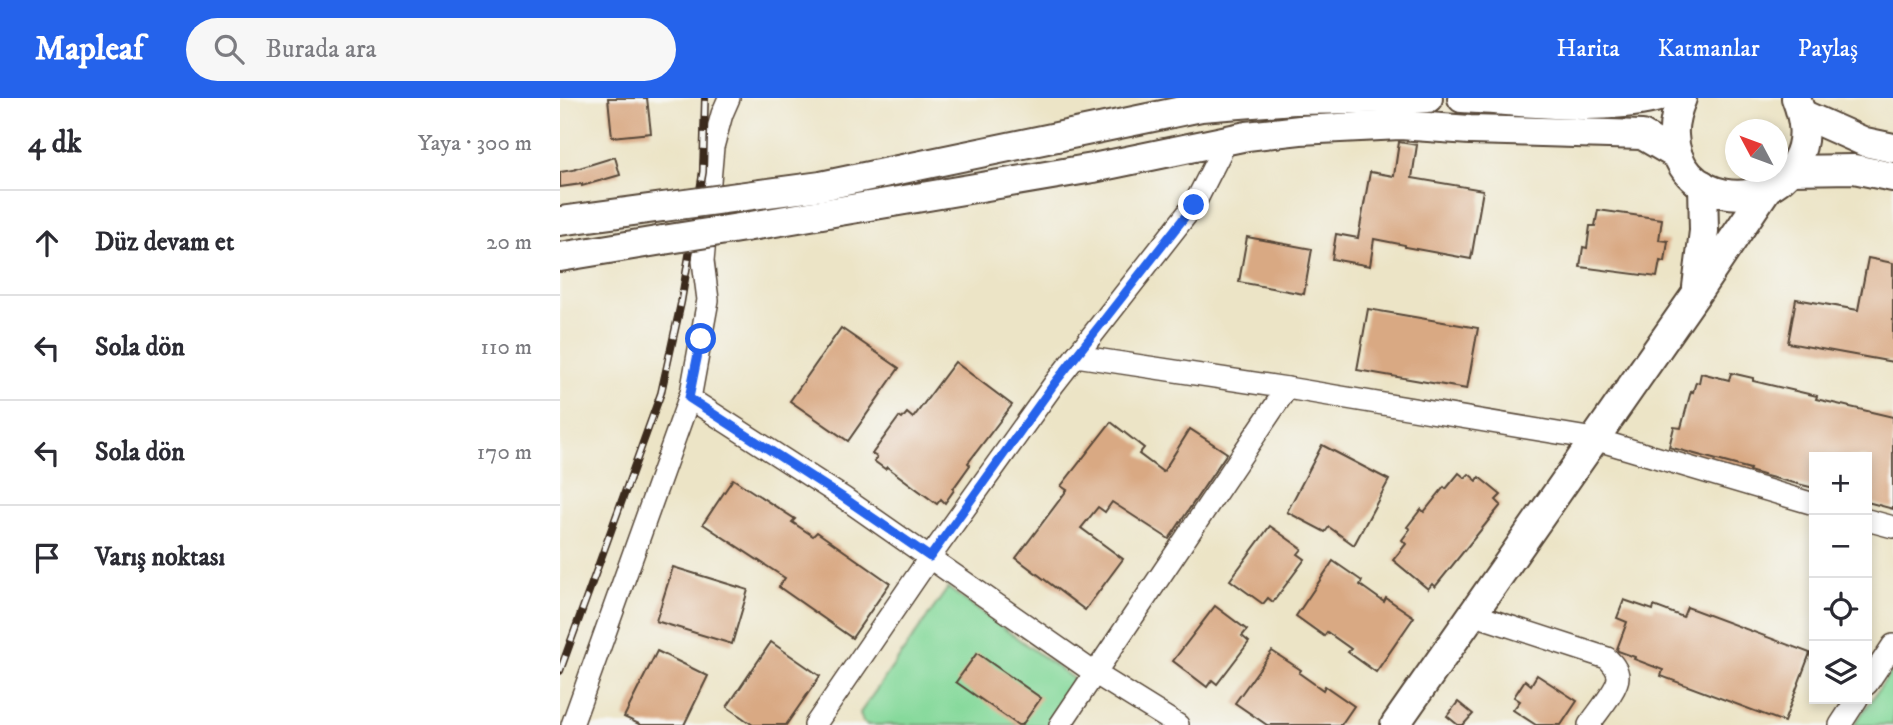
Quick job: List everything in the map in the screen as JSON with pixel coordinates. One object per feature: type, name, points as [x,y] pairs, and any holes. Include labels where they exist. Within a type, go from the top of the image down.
[{"type":"main road","points":[[560,222],[821,186],[1201,102],[1428,98]]},
{"type":"main road","points":[[1462,98],[1633,103],[1655,98]]},
{"type":"main road","points":[[1682,98],[1675,117],[1674,137],[1678,156],[1688,172],[1703,186],[1734,196],[1767,190],[1790,170],[1800,153],[1804,134],[1799,106]]},
{"type":"main road","points":[[1799,106],[1865,142],[1893,148]]},
{"type":"main road","points":[[560,257],[1093,168],[1247,136],[1300,130],[1400,125],[1470,130],[1642,135],[1678,156]]},
{"type":"main road","points":[[1790,170],[1854,169],[1893,177]]},
{"type":"main road","points":[[1696,294],[1704,231],[1703,186]]},
{"type":"main road","points":[[1395,725],[1767,190]]},
{"type":"street","points":[[572,725],[689,398],[708,300],[702,261],[713,147],[729,98]]},
{"type":"street","points":[[815,725],[930,557],[1054,384],[1194,205],[1227,140]]},
{"type":"street","points":[[1076,356],[1594,439],[1809,503]]},
{"type":"street","points":[[1060,725],[1287,388]]},
{"type":"street","points":[[689,398],[844,498],[1096,674],[1178,725]]},
{"type":"street","points":[[1872,521],[1893,527]]},
{"type":"street","points":[[1472,614],[1606,658],[1614,664],[1618,674],[1616,684],[1589,725]]},
{"type":"street","points":[[1872,676],[1893,645]]},
{"type":"street","points":[[1840,725],[1854,704]]},
{"type":"green space","points":[[948,588],[1079,683],[1048,725],[868,725],[863,722],[860,713]]},
{"type":"green space","points":[[1893,669],[1893,725],[1854,725],[1869,704],[1872,704],[1872,699]]},
{"type":"building","points":[[608,98],[647,98],[651,133],[612,137]]},
{"type":"building","points":[[1399,142],[1417,145],[1412,178],[1483,190],[1471,259],[1374,239],[1370,266],[1332,259],[1336,234],[1358,238],[1370,172],[1394,176]]},
{"type":"building","points":[[615,157],[620,175],[582,186],[560,187],[560,172]]},
{"type":"building","points":[[1598,210],[1662,219],[1659,240],[1668,241],[1665,262],[1660,261],[1657,277],[1580,267],[1583,247],[1587,248],[1590,226],[1595,226]]},
{"type":"building","points":[[1247,237],[1312,249],[1304,294],[1239,282]]},
{"type":"building","points":[[1868,258],[1893,263],[1893,362],[1788,343],[1796,299],[1858,310]]},
{"type":"building","points":[[1368,309],[1478,328],[1467,389],[1357,370]]},
{"type":"building","points":[[841,328],[899,368],[848,441],[790,401]]},
{"type":"building","points":[[955,362],[1012,405],[968,463],[970,465],[945,503],[941,499],[937,504],[887,467],[885,469],[874,461],[877,457],[872,454],[899,417],[902,419],[907,413],[913,418]]},
{"type":"building","points":[[1701,373],[1729,380],[1731,373],[1817,396],[1816,399],[1893,417],[1893,509],[1872,503],[1872,452],[1809,452],[1809,487],[1669,447],[1674,427],[1681,428],[1691,391],[1693,392],[1696,382],[1699,383]]},
{"type":"building","points":[[1111,422],[1144,448],[1139,454],[1163,472],[1190,429],[1227,453],[1169,539],[1112,502],[1105,512],[1098,507],[1081,528],[1123,559],[1085,610],[1016,558],[1067,490],[1061,486]]},
{"type":"building","points":[[1322,445],[1389,480],[1354,545],[1329,527],[1325,532],[1287,512]]},
{"type":"building","points":[[1459,473],[1465,478],[1469,474],[1477,481],[1479,477],[1501,495],[1496,500],[1501,505],[1435,587],[1432,584],[1428,589],[1393,560],[1406,544],[1402,540],[1410,529],[1407,527],[1421,509],[1424,512]]},
{"type":"building","points":[[733,479],[795,519],[792,522],[813,536],[817,532],[890,583],[852,638],[779,587],[785,578],[703,524]]},
{"type":"building","points":[[1270,526],[1302,549],[1298,554],[1305,559],[1273,602],[1268,598],[1263,604],[1230,580]]},
{"type":"building","points":[[1333,561],[1362,581],[1360,585],[1384,602],[1386,598],[1414,617],[1376,672],[1348,652],[1351,649],[1327,632],[1324,636],[1296,616]]},
{"type":"building","points":[[673,567],[748,590],[732,644],[656,621]]},
{"type":"building","points":[[1624,600],[1653,610],[1654,606],[1683,617],[1687,607],[1809,653],[1784,722],[1661,676],[1663,670],[1618,651],[1627,622],[1617,618]]},
{"type":"building","points":[[1215,606],[1247,630],[1242,636],[1249,642],[1217,684],[1212,680],[1207,687],[1173,661]]},
{"type":"building","points":[[771,642],[820,676],[786,725],[753,725],[727,707]]},
{"type":"building","points":[[657,651],[708,676],[684,725],[641,725],[624,717]]},
{"type":"building","points":[[1272,651],[1301,670],[1299,673],[1323,690],[1325,686],[1354,706],[1341,725],[1267,725],[1235,703]]},
{"type":"building","points":[[977,653],[1041,698],[1022,725],[1018,725],[956,682]]},
{"type":"building","points":[[1537,675],[1577,701],[1561,725],[1536,725],[1513,710],[1520,701],[1514,697],[1525,680],[1531,685]]},
{"type":"building","points":[[1458,702],[1473,714],[1463,725],[1458,725],[1447,716]]},
{"type":"railway","points":[[560,671],[661,393],[681,303],[703,172],[705,98]]},
{"type":"route","points":[[701,339],[689,398],[930,557],[1054,384],[1194,205]]}]
